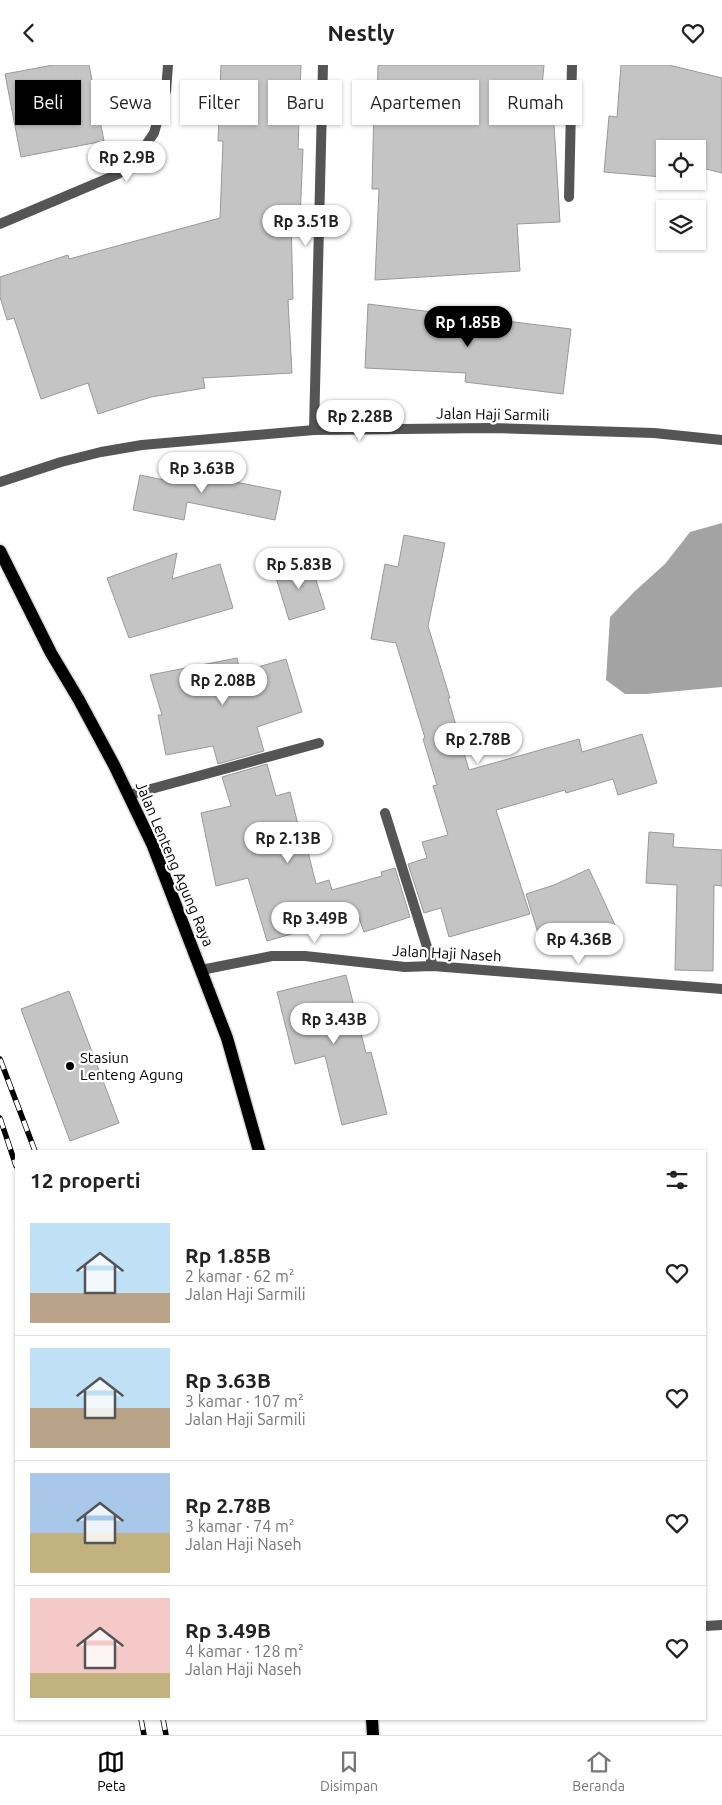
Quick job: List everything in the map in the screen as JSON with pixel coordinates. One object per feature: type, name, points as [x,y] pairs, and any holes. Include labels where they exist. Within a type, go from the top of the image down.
[{"type":"main road","name":"Jalan Lenteng Agung Raya","points":[[0,551],[51,653],[79,700],[129,795],[153,846],[227,1038],[259,1150]]},
{"type":"main road","points":[[372,1720],[373,1735]]},
{"type":"street","points":[[0,224],[118,174],[139,155],[154,133],[166,91],[168,65]]},
{"type":"street","points":[[314,430],[323,65]]},
{"type":"street","points":[[569,197],[572,65]]},
{"type":"street","name":"Jalan Haji Sarmili","points":[[0,482],[61,462],[101,452],[142,445],[314,430],[490,428],[654,433],[722,440]]},
{"type":"street","points":[[129,795],[319,743]]},
{"type":"street","points":[[385,813],[433,966]]},
{"type":"street","name":"Jalan Haji Naseh","points":[[201,970],[272,956],[305,955],[405,967],[433,966],[722,989]]},
{"type":"street","points":[[706,1626],[722,1625]]},
{"type":"shaded area","points":[[722,523],[722,687],[646,694],[625,694],[606,680],[610,617],[665,564],[690,532]]},
{"type":"building","points":[[53,65],[89,65],[92,80],[91,125],[101,125],[104,141],[21,157],[5,74]]},
{"type":"building","points":[[221,65],[301,65],[300,80],[268,80],[268,125],[299,125],[298,149],[303,149],[300,219],[291,219],[293,299],[288,300],[292,373],[203,378],[205,388],[151,397],[98,414],[88,383],[41,399],[14,318],[7,320],[0,297],[0,277],[68,255],[69,259],[220,218],[223,141],[218,141],[219,125],[258,125],[258,80],[220,80]]},
{"type":"building","points":[[378,65],[544,65],[543,80],[489,80],[489,125],[554,125],[560,222],[517,224],[520,271],[375,280],[379,189],[372,189],[374,125],[479,125],[479,80],[378,80]]},
{"type":"building","points":[[621,65],[669,65],[722,78],[722,173],[706,169],[706,140],[656,140],[656,176],[604,172],[609,116],[617,117]]},
{"type":"building","points":[[368,304],[571,329],[563,394],[465,382],[466,373],[365,368]]},
{"type":"building","points":[[168,459],[206,467],[205,476],[281,491],[275,520],[187,502],[184,520],[133,510],[140,475],[164,480]]},
{"type":"building","points":[[404,535],[445,543],[428,626],[469,770],[579,739],[582,752],[642,734],[657,783],[618,795],[613,779],[566,793],[565,790],[496,810],[530,914],[449,937],[441,908],[424,913],[408,864],[427,858],[422,842],[448,835],[433,786],[437,785],[423,739],[425,738],[396,643],[371,639],[385,564],[398,567]]},
{"type":"building","points":[[177,553],[172,579],[220,564],[233,608],[129,638],[107,578]]},
{"type":"building","points":[[310,561],[325,609],[289,620],[274,571]]},
{"type":"building","points":[[237,658],[240,672],[286,659],[302,712],[257,727],[264,751],[218,764],[213,746],[166,755],[158,715],[162,715],[150,675]]},
{"type":"building","points":[[267,764],[276,796],[290,792],[300,833],[303,832],[316,884],[329,880],[332,890],[382,876],[381,872],[395,868],[410,917],[364,932],[359,918],[321,930],[320,926],[267,941],[248,878],[216,886],[201,813],[231,806],[222,777]]},
{"type":"building","points":[[649,832],[674,834],[673,847],[722,850],[722,886],[714,885],[713,971],[675,970],[677,885],[646,883]]},
{"type":"building","points":[[589,869],[615,925],[579,942],[577,936],[542,946],[526,894],[554,885]]},
{"type":"building","points":[[346,975],[366,1053],[371,1052],[387,1114],[342,1125],[325,1056],[295,1064],[277,992]]},
{"type":"building","name":"Stasiun Lenteng Agung","points":[[69,991],[119,1123],[70,1141],[21,1009]]},
{"type":"railway","points":[[0,1059],[35,1150]]},
{"type":"railway","points":[[0,1118],[15,1163]]},
{"type":"railway","points":[[141,1720],[144,1735]]},
{"type":"railway","points":[[163,1720],[166,1735]]},
{"type":"place","name":"Stasiun Lenteng Agung","points":[[70,1066]]}]
